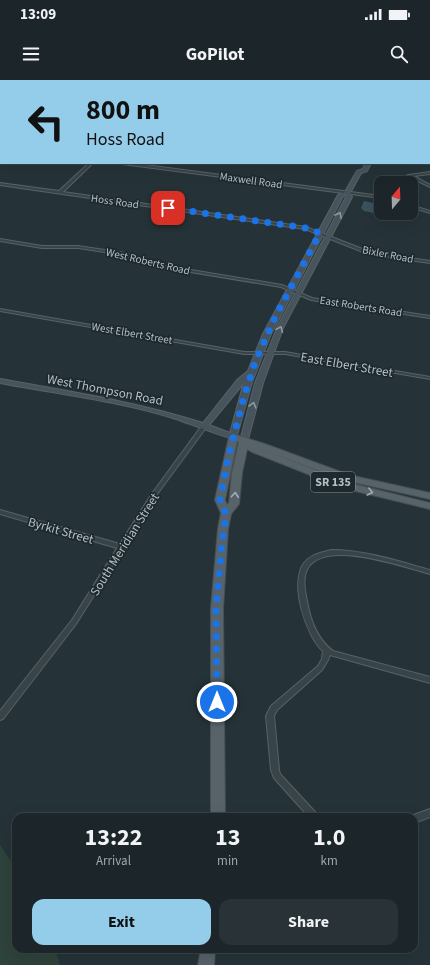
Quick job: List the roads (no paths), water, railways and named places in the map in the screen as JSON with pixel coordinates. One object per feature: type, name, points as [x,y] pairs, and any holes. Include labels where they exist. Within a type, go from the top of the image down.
[{"type":"main road","name":"South Meridian Street","points":[[218,813],[216,608],[226,514],[220,500],[233,437],[251,373],[264,353],[294,291],[324,235],[349,197],[347,193],[359,172],[357,169],[360,164]]},
{"type":"main road","name":"South Meridian Street","points":[[359,172],[365,170],[368,164]]},
{"type":"main road","name":"South Meridian Street","points":[[226,514],[234,504],[237,473],[259,383],[264,353],[294,291]]},
{"type":"main road","name":"South Meridian Street","points":[[205,425],[240,382],[251,373]]},
{"type":"main road","name":"West Thompson Road","points":[[0,380],[156,411],[205,425],[233,437]]},
{"type":"main road","name":"SR 135","points":[[233,437],[262,446],[347,478],[430,496]]},
{"type":"main road","name":"SR 135","points":[[244,441],[255,450],[332,482],[374,494],[430,506]]},
{"type":"main road","points":[[206,965],[208,953]]},
{"type":"street","points":[[60,193],[91,164]]},
{"type":"street","name":"Maxwell Road","points":[[130,164],[374,196]]},
{"type":"street","points":[[411,176],[430,173]]},
{"type":"street","points":[[418,180],[430,186]]},
{"type":"street","name":"Hoss Road","points":[[0,184],[306,228],[324,235]]},
{"type":"street","points":[[418,208],[430,212]]},
{"type":"street","name":"Bixler Road","points":[[324,235],[372,253],[430,262]]},
{"type":"street","name":"West Roberts Road","points":[[0,240],[42,247],[76,247],[125,254],[154,264],[282,286],[294,291]]},
{"type":"street","name":"East Roberts Road","points":[[294,291],[311,298],[430,317]]},
{"type":"street","name":"West Elbert Street","points":[[0,310],[244,353],[264,353]]},
{"type":"street","name":"East Elbert Street","points":[[264,353],[285,353],[430,378]]},
{"type":"street","name":"South Meridian Street","points":[[0,717],[62,638],[123,548],[162,483],[205,425]]},
{"type":"street","name":"Byrkit Street","points":[[0,512],[123,548]]},
{"type":"street","points":[[430,572],[351,553],[336,552],[322,554],[314,558],[305,565],[301,575],[306,611],[321,646],[327,651],[430,680]]},
{"type":"street","points":[[310,813],[277,776],[275,770],[270,716],[274,708],[320,668],[325,660],[327,651]]},
{"type":"street","points":[[418,818],[430,813]]},
{"type":"water","points":[[364,201],[373,203],[374,213],[364,211],[361,208]]}]
